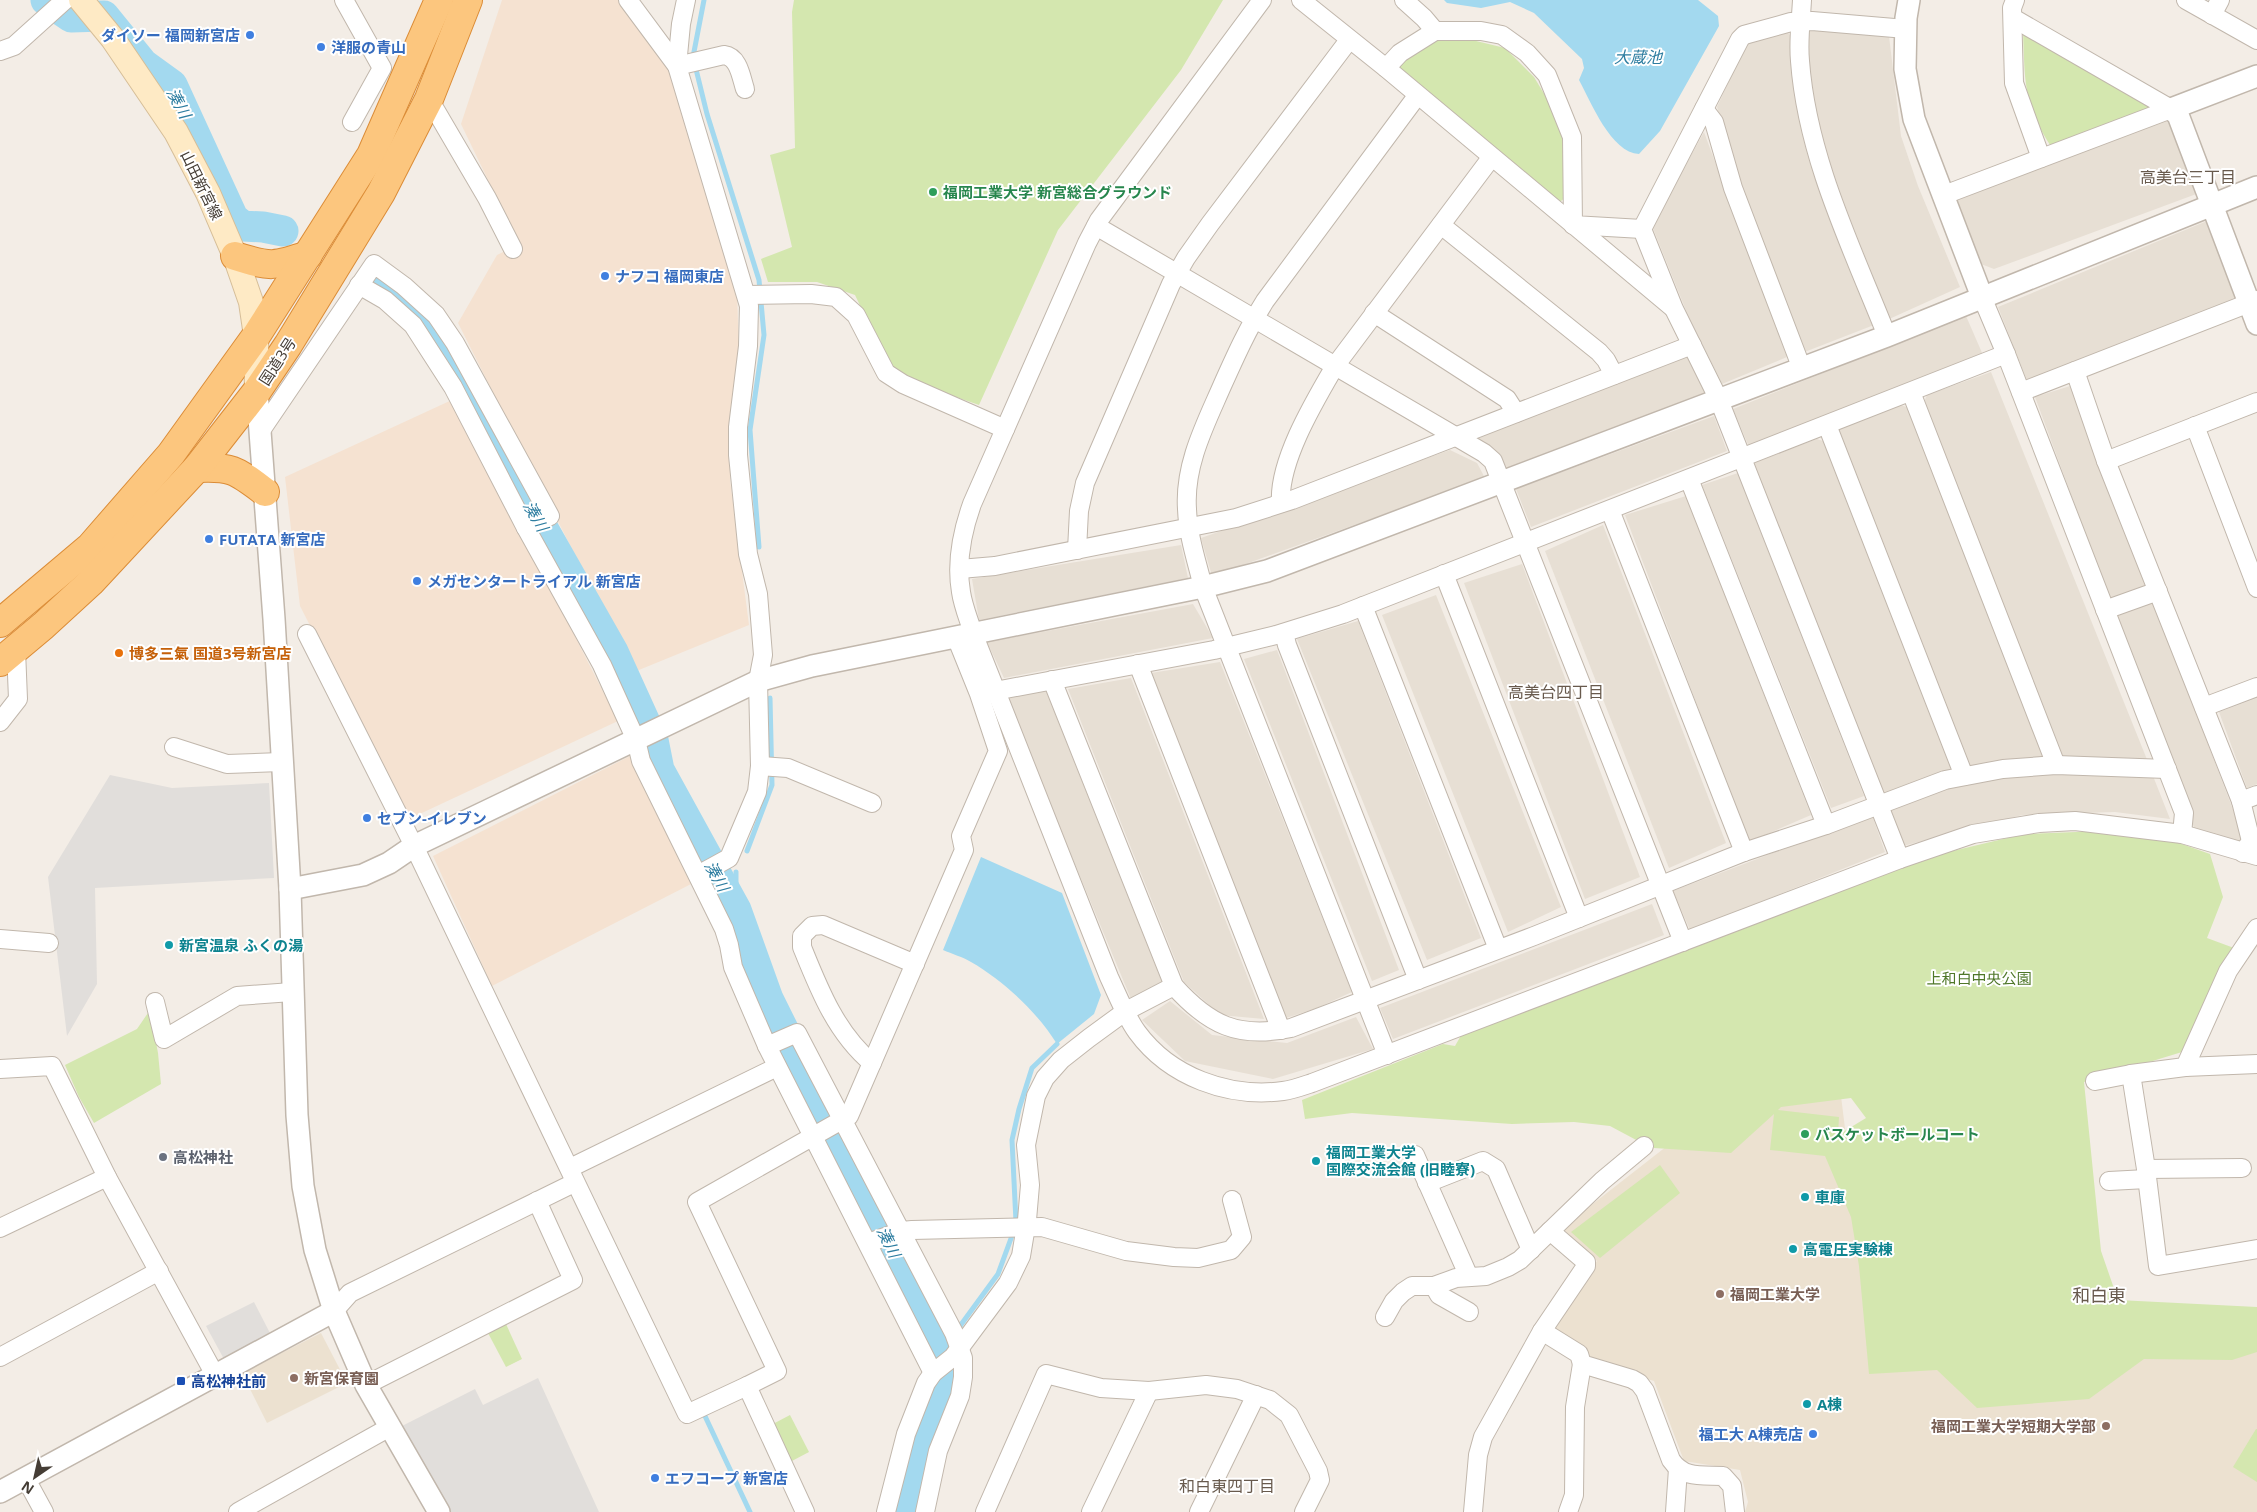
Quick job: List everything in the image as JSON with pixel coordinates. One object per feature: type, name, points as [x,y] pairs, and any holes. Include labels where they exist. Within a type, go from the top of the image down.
[{"type":"highway","name":"国道3号","points":[[0,623],[96,540],[172,454],[256,336],[372,155],[439,0]]},
{"type":"highway","name":"国道3号","points":[[8,656],[90,582],[197,468],[257,391],[288,345],[381,194],[429,99],[468,0]]},
{"type":"highway","points":[[235,256],[262,265],[281,264],[308,255]]},
{"type":"highway","points":[[197,468],[222,467],[241,474],[265,492]]},
{"type":"main road","name":"山田新宮線","points":[[81,0],[113,39],[176,132],[208,193],[235,256],[251,302],[256,336],[257,391]]},
{"type":"street","points":[[0,51],[14,46],[65,0]]},
{"type":"street","points":[[344,0],[382,68],[352,122]]},
{"type":"street","points":[[628,0],[677,66],[749,306],[748,346],[738,427],[738,455],[748,554],[758,594],[763,655],[758,681],[760,766],[757,792],[729,858],[698,875]]},
{"type":"street","points":[[677,66],[681,24],[686,0]]},
{"type":"street","points":[[307,634],[414,846],[687,1414],[777,1371],[697,1202],[849,1116],[964,850],[961,836],[998,751],[979,694],[964,635],[960,569],[963,530],[972,504],[1096,226],[1262,0]]},
{"type":"street","points":[[1301,0],[1386,68],[1491,158],[1674,309]]},
{"type":"street","points":[[1404,0],[1424,18],[1434,31]]},
{"type":"street","points":[[1802,0],[1800,60],[1806,108],[1822,168],[1887,336]]},
{"type":"street","points":[[1909,0],[1905,69],[1914,119],[2184,813],[2182,834]]},
{"type":"street","points":[[2014,0],[2014,82],[2041,158]]},
{"type":"street","points":[[2186,0],[2216,7],[2257,40]]},
{"type":"street","points":[[2013,18],[2171,109],[2178,115],[2212,204],[2253,302],[2257,324]]},
{"type":"street","points":[[1900,859],[1719,400],[1674,309],[1642,229],[1740,39],[1744,35],[1812,21],[1906,29]]},
{"type":"street","points":[[1386,68],[1400,53],[1434,31],[1481,31],[1502,34],[1527,53],[1547,75],[1572,137],[1573,225]]},
{"type":"street","points":[[1077,550],[1079,511],[1085,483],[1177,273],[1210,224],[1349,40]]},
{"type":"street","points":[[677,66],[724,55],[730,56],[734,60],[746,90]]},
{"type":"street","points":[[1944,195],[2257,76]]},
{"type":"street","points":[[1387,1055],[1203,587],[1189,528],[1187,508],[1195,451],[1254,318],[1417,96]]},
{"type":"street","points":[[429,99],[487,198],[513,249]]},
{"type":"street","points":[[1704,110],[1714,122],[1733,188],[1802,369]]},
{"type":"street","points":[[1281,503],[1280,490],[1286,464],[1319,393],[1335,366],[1491,158]]},
{"type":"street","points":[[290,889],[363,875],[389,863],[414,846],[758,681],[812,666],[1203,587],[1267,571],[1802,369],[2257,187]]},
{"type":"street","points":[[1441,225],[1599,352],[1614,375]]},
{"type":"street","points":[[1573,225],[1642,229]]},
{"type":"street","points":[[1096,226],[1455,436],[1493,461],[1659,886],[1683,942]]},
{"type":"street","points":[[260,432],[374,264],[404,286],[436,315],[450,336],[550,516],[526,528]]},
{"type":"street","points":[[359,286],[385,300],[413,325],[434,354],[526,528],[602,665],[636,740],[641,761],[724,929],[733,967],[767,1046],[872,1242],[933,1373]]},
{"type":"street","points":[[747,295],[811,294],[836,298],[856,315],[886,373],[903,384],[1005,429]]},
{"type":"street","points":[[2021,392],[2253,302]]},
{"type":"street","points":[[1374,313],[1507,399],[1516,413]]},
{"type":"street","points":[[960,569],[995,566],[1236,518],[1281,503],[1692,345]]},
{"type":"street","points":[[995,691],[1227,647],[1284,633],[1363,606],[2006,354]]},
{"type":"street","points":[[964,635],[995,691],[1108,977],[1135,1030],[1160,1057],[1183,1074],[1205,1083],[1233,1090],[1284,1091],[1312,1083],[1900,859],[1973,834],[2039,823],[2075,821],[2182,834],[2250,855],[2249,798],[2204,707],[2106,461],[2075,371]]},
{"type":"street","points":[[257,391],[290,889],[297,1115],[303,1186],[315,1250],[334,1311],[366,1384],[439,1512]]},
{"type":"street","points":[[1911,392],[2056,765]]},
{"type":"street","points":[[2106,461],[2257,402]]},
{"type":"street","points":[[1827,425],[1964,776]]},
{"type":"street","points":[[2195,426],[2257,588]]},
{"type":"street","points":[[1689,479],[1826,824]]},
{"type":"street","points":[[1610,510],[1744,852]]},
{"type":"street","points":[[1444,574],[1579,918]]},
{"type":"street","points":[[2105,610],[2158,591]]},
{"type":"street","points":[[1363,606],[1498,950]]},
{"type":"street","points":[[1284,633],[1287,645],[1418,980]]},
{"type":"street","points":[[0,722],[18,699],[8,656]]},
{"type":"street","points":[[1138,664],[1281,1030]]},
{"type":"street","points":[[1052,680],[1174,986],[1191,1005],[1210,1020],[1232,1029],[1262,1032],[1281,1030],[1366,1000],[1498,950],[1744,852],[1944,780],[2003,769],[2056,765],[2167,769]]},
{"type":"street","points":[[2204,707],[2257,687]]},
{"type":"street","points":[[174,747],[227,764],[281,762]]},
{"type":"street","points":[[760,766],[788,768],[872,803]]},
{"type":"street","points":[[872,1063],[860,1054],[827,1007],[802,947],[802,936],[812,926],[823,925],[915,964]]},
{"type":"street","points":[[2185,1067],[2228,971],[2257,928]]},
{"type":"street","points":[[0,939],[48,943]]},
{"type":"street","points":[[886,1512],[906,1434],[926,1384],[933,1373],[953,1357],[1008,1283],[1021,1256],[1026,1229],[1030,1185],[1026,1145],[1036,1096],[1045,1078],[1061,1060],[1126,1011],[1174,986]]},
{"type":"street","points":[[155,1002],[164,1039],[236,996],[292,992]]},
{"type":"street","points":[[767,1046],[797,1033],[843,1120],[898,1233],[954,1333],[963,1358],[960,1396],[938,1451],[925,1512]]},
{"type":"street","points":[[2095,1082],[2131,1074],[2185,1067],[2257,1064]]},
{"type":"street","points":[[0,1069],[52,1066],[107,1177],[215,1375]]},
{"type":"street","points":[[0,1492],[334,1311],[350,1293],[537,1201],[572,1175],[777,1066]]},
{"type":"street","points":[[2131,1074],[2158,1266],[2257,1249]]},
{"type":"street","points":[[1385,1317],[1394,1301],[1412,1286],[1434,1286],[1456,1278],[1486,1276],[1508,1267],[1532,1250],[1602,1181],[1644,1146]]},
{"type":"street","points":[[1415,1155],[1428,1182],[1431,1196],[1469,1277]]},
{"type":"street","points":[[1428,1182],[1483,1161],[1490,1164],[1496,1169],[1532,1250]]},
{"type":"street","points":[[2109,1181],[2146,1174],[2242,1168]]},
{"type":"street","points":[[1,1225],[107,1177]]},
{"type":"street","points":[[872,1242],[898,1233],[1042,1227],[1126,1251],[1198,1258],[1231,1250],[1242,1236],[1232,1200]]},
{"type":"street","points":[[366,1384],[573,1280],[537,1201]]},
{"type":"street","points":[[1473,1512],[1478,1455],[1483,1437],[1542,1331],[1586,1266],[1586,1262],[1550,1231]]},
{"type":"street","points":[[0,1357],[159,1271]]},
{"type":"street","points":[[1434,1286],[1439,1296],[1469,1312]]},
{"type":"street","points":[[1542,1331],[1579,1354],[1582,1364],[1575,1407],[1574,1495],[1568,1512]]},
{"type":"street","points":[[1582,1364],[1632,1379],[1639,1383],[1645,1391],[1671,1460],[1678,1469],[1688,1474],[1723,1476],[1732,1486],[1735,1512]]},
{"type":"street","points":[[985,1512],[1046,1374],[1101,1388],[1149,1391],[1206,1385],[1237,1389],[1270,1400],[1289,1415],[1318,1471],[1320,1480],[1304,1512]]},
{"type":"street","points":[[747,1386],[805,1512]]},
{"type":"street","points":[[1091,1512],[1149,1391]]},
{"type":"street","points":[[1199,1512],[1256,1395]]},
{"type":"street","points":[[238,1512],[390,1426]]},
{"type":"street","points":[[1675,1512],[1678,1469]]},
{"type":"street","points":[[26,1478],[44,1512]]},
{"type":"shaded area","name":"ナフコ 福岡東店","points":[[502,0],[619,0],[671,68],[737,290],[739,358],[730,480],[749,625],[634,672],[458,323],[497,255],[519,244],[461,124]]},
{"type":"shaded area","points":[[1807,29],[1889,36],[1901,136],[1918,186],[1960,287],[1887,320],[1825,163],[1811,106]]},
{"type":"shaded area","points":[[1786,31],[1794,39],[1792,72],[1815,172],[1874,325],[1802,353],[1737,183],[1717,107],[1747,43]]},
{"type":"shaded area","points":[[2164,117],[2172,122],[2199,193],[1994,269],[1981,264],[1955,203],[1961,195]]},
{"type":"shaded area","points":[[1704,132],[1787,357],[1722,384],[1687,313],[1652,226]]},
{"type":"shaded area","points":[[2207,221],[2239,297],[2234,304],[2028,383],[1998,307]]},
{"type":"shaded area","points":[[1966,316],[1983,355],[1749,447],[1733,409]]},
{"type":"shaded area","points":[[1690,353],[1709,395],[1506,476],[1467,437]]},
{"type":"shaded area","points":[[1991,372],[2148,762],[2072,760],[2061,755],[1923,404],[1927,395]]},
{"type":"shaded area","points":[[2070,386],[2244,838],[2233,845],[2196,833],[2035,397]]},
{"type":"shaded area","name":"メガセンタートライアル 新宮店","points":[[454,399],[618,721],[409,819],[300,606],[285,477]]},
{"type":"shaded area","points":[[1900,405],[1910,408],[2045,752],[2040,760],[1967,768],[1839,436],[1840,429]]},
{"type":"shaded area","points":[[1714,416],[1727,451],[1531,527],[1516,489]]},
{"type":"shaded area","points":[[1817,439],[1826,442],[1952,768],[1949,773],[1881,795],[1754,463]]},
{"type":"shaded area","points":[[1450,450],[1477,463],[1485,478],[1212,576],[1201,538]]},
{"type":"shaded area","points":[[1738,473],[1864,796],[1831,808],[1702,485]]},
{"type":"shaded area","points":[[1686,496],[1811,815],[1749,842],[1625,515]]},
{"type":"shaded area","points":[[1603,525],[1726,843],[1669,868],[1545,551]]},
{"type":"shaded area","points":[[1181,545],[1188,578],[979,620],[972,579]]},
{"type":"shaded area","points":[[1522,564],[1640,877],[1585,899],[1464,583]]},
{"type":"shaded area","points":[[1436,595],[1561,907],[1508,932],[1382,615]]},
{"type":"shaded area","points":[[1193,604],[1213,638],[1004,678],[987,642]]},
{"type":"shaded area","points":[[1358,621],[1481,938],[1427,960],[1297,639]]},
{"type":"shaded area","points":[[1277,650],[1399,970],[1372,981],[1244,659]]},
{"type":"shaded area","points":[[1220,662],[1352,992],[1317,1008],[1286,1018],[1151,673]]},
{"type":"shaded area","points":[[1131,678],[1264,1019],[1220,1015],[1184,982],[1068,689]]},
{"type":"shaded area","points":[[1046,691],[1162,982],[1131,999],[1005,696]]},
{"type":"shaded area","points":[[2257,698],[2257,784],[2247,788],[2219,712]]},
{"type":"shaded area","points":[[630,756],[695,882],[492,986],[433,856]]},
{"type":"shaded area","points":[[2048,772],[2153,776],[2170,819],[2115,812],[2022,815],[1903,846],[1890,809],[1962,784]]},
{"type":"shaded area","points":[[110,775],[172,788],[269,783],[274,878],[95,888],[97,984],[67,1036],[48,877]]},
{"type":"shaded area","points":[[1872,815],[1885,852],[1690,930],[1673,891]]},
{"type":"shaded area","points":[[1652,904],[1664,935],[1393,1039],[1380,1008]]},
{"type":"shaded area","points":[[1170,1001],[1212,1035],[1287,1043],[1356,1017],[1373,1049],[1273,1079],[1185,1061],[1142,1020]]},
{"type":"shaded area","name":"福岡工業大学","points":[[1840,1088],[1871,1338],[2257,1348],[2257,1512],[1745,1512],[1748,1502],[1740,1470],[1684,1461],[1654,1381],[1597,1364],[1552,1328],[1597,1261],[1562,1228],[1667,1146],[1757,1106]]},
{"type":"shaded area","points":[[254,1302],[272,1337],[225,1361],[206,1326]]},
{"type":"shaded area","name":"新宮保育園","points":[[321,1333],[347,1383],[267,1423],[242,1373]]},
{"type":"shaded area","points":[[538,1378],[599,1512],[449,1512],[400,1427],[475,1389],[483,1405]]},
{"type":"green space","name":"福岡工業大学 新宮総合グラウンド","points":[[794,0],[1223,0],[1181,70],[1058,230],[979,405],[910,381],[888,364],[855,295],[817,282],[768,282],[761,259],[792,247],[770,155],[795,148],[792,12]]},
{"type":"green space","points":[[2023,32],[2148,103],[2148,111],[2050,145],[2035,116],[2027,91]]},
{"type":"green space","points":[[1439,39],[1472,40],[1505,48],[1534,77],[1552,107],[1563,138],[1565,198],[1557,204],[1395,68],[1408,56]]},
{"type":"green space","name":"上和白中央公園","points":[[2102,831],[2176,842],[2210,854],[2223,897],[2207,938],[2234,948],[2182,1052],[2084,1082],[2101,1251],[2118,1300],[2257,1307],[2257,1352],[2232,1360],[2144,1359],[2089,1399],[1977,1408],[1937,1370],[1869,1374],[1859,1266],[1851,1217],[1825,1156],[1770,1150],[1774,1114],[1731,1153],[1654,1148],[1653,1143],[1640,1142],[1610,1126],[1574,1122],[1512,1124],[1352,1113],[1305,1119],[1302,1100],[1443,1044],[1455,1046],[1463,1032],[1940,854],[2024,834]],"holes":[[[1851,1098],[1866,1118],[1838,1135],[1839,1117],[1778,1110],[1781,1107]]]},
{"type":"green space","points":[[150,1010],[158,1053],[161,1084],[94,1123],[79,1097],[65,1065],[137,1029]]},
{"type":"green space","points":[[1660,1165],[1680,1193],[1600,1258],[1571,1232]]},
{"type":"green space","points":[[506,1324],[522,1359],[506,1367],[488,1333]]},
{"type":"green space","points":[[790,1415],[809,1452],[790,1462],[771,1425]]},
{"type":"green space","points":[[2257,1429],[2257,1482],[2233,1467]]},
{"type":"water","name":"大蔵池","points":[[1444,0],[1698,0],[1718,16],[1719,26],[1660,131],[1639,154],[1629,151],[1611,136],[1596,113],[1579,80],[1584,68],[1582,59],[1534,13],[1510,2],[1481,8],[1447,3]]},
{"type":"water","points":[[981,857],[1062,893],[1101,995],[1094,1014],[1057,1044],[1030,1009],[996,978],[971,962],[943,950]]},
{"type":"waterway","name":"湊川","points":[[46,0],[71,17],[104,16],[143,64],[172,85],[233,218],[243,226],[283,231]]},
{"type":"waterway","points":[[704,0],[693,57],[707,114],[759,280],[764,335],[750,430],[759,547]]},
{"type":"waterway","name":"湊川","points":[[376,279],[428,326],[613,652],[653,740],[659,770],[736,910],[768,999],[937,1338],[948,1382],[927,1445],[908,1512]]},
{"type":"waterway","points":[[747,851],[772,785],[770,698]]},
{"type":"waterway","points":[[736,872],[736,910]]},
{"type":"waterway","points":[[1016,1222],[1012,1140],[1019,1109],[1032,1068],[1057,1044]]},
{"type":"waterway","points":[[937,1338],[960,1326],[998,1274],[1013,1233]]},
{"type":"waterway","points":[[704,1414],[750,1512]]},
{"type":"place","name":"ダイソー 福岡新宮店","points":[[250,35]]},
{"type":"place","name":"洋服の青山","points":[[321,47]]},
{"type":"place","name":"福岡工業大学 新宮総合グラウンド","points":[[933,192]]},
{"type":"place","name":"ナフコ 福岡東店","points":[[605,276]]},
{"type":"place","name":"FUTATA 新宮店","points":[[209,539]]},
{"type":"place","name":"メガセンタートライアル 新宮店","points":[[417,581]]},
{"type":"place","name":"博多三氣 国道3号新宮店","points":[[119,653]]},
{"type":"place","name":"セブン-イレブン","points":[[367,818]]},
{"type":"place","name":"新宮温泉 ふくの湯","points":[[169,945]]},
{"type":"place","name":"バスケットボールコート","points":[[1805,1134]]},
{"type":"place","name":"高松神社","points":[[163,1157]]},
{"type":"place","name":"福岡工業大学 国際交流会館 (旧睦寮)","points":[[1316,1161]]},
{"type":"place","name":"車庫","points":[[1805,1197]]},
{"type":"place","name":"高電圧実験棟","points":[[1793,1249]]},
{"type":"place","name":"福岡工業大学","points":[[1720,1294]]},
{"type":"place","name":"新宮保育園","points":[[294,1378]]},
{"type":"place","name":"高松神社前","points":[[181,1381]]},
{"type":"place","name":"A棟","points":[[1807,1404]]},
{"type":"place","name":"福岡工業大学短期大学部","points":[[2106,1426]]},
{"type":"place","name":"福工大 A棟売店","points":[[1813,1434]]},
{"type":"place","name":"エフコープ 新宮店","points":[[655,1478]]},
{"type":"district","name":"高美台三丁目","points":[[2188,177]]},
{"type":"district","name":"高美台四丁目","points":[[1556,692]]},
{"type":"district","name":"和白東","points":[[2099,1295]]},
{"type":"district","name":"和白東四丁目","points":[[1227,1486]]}]
